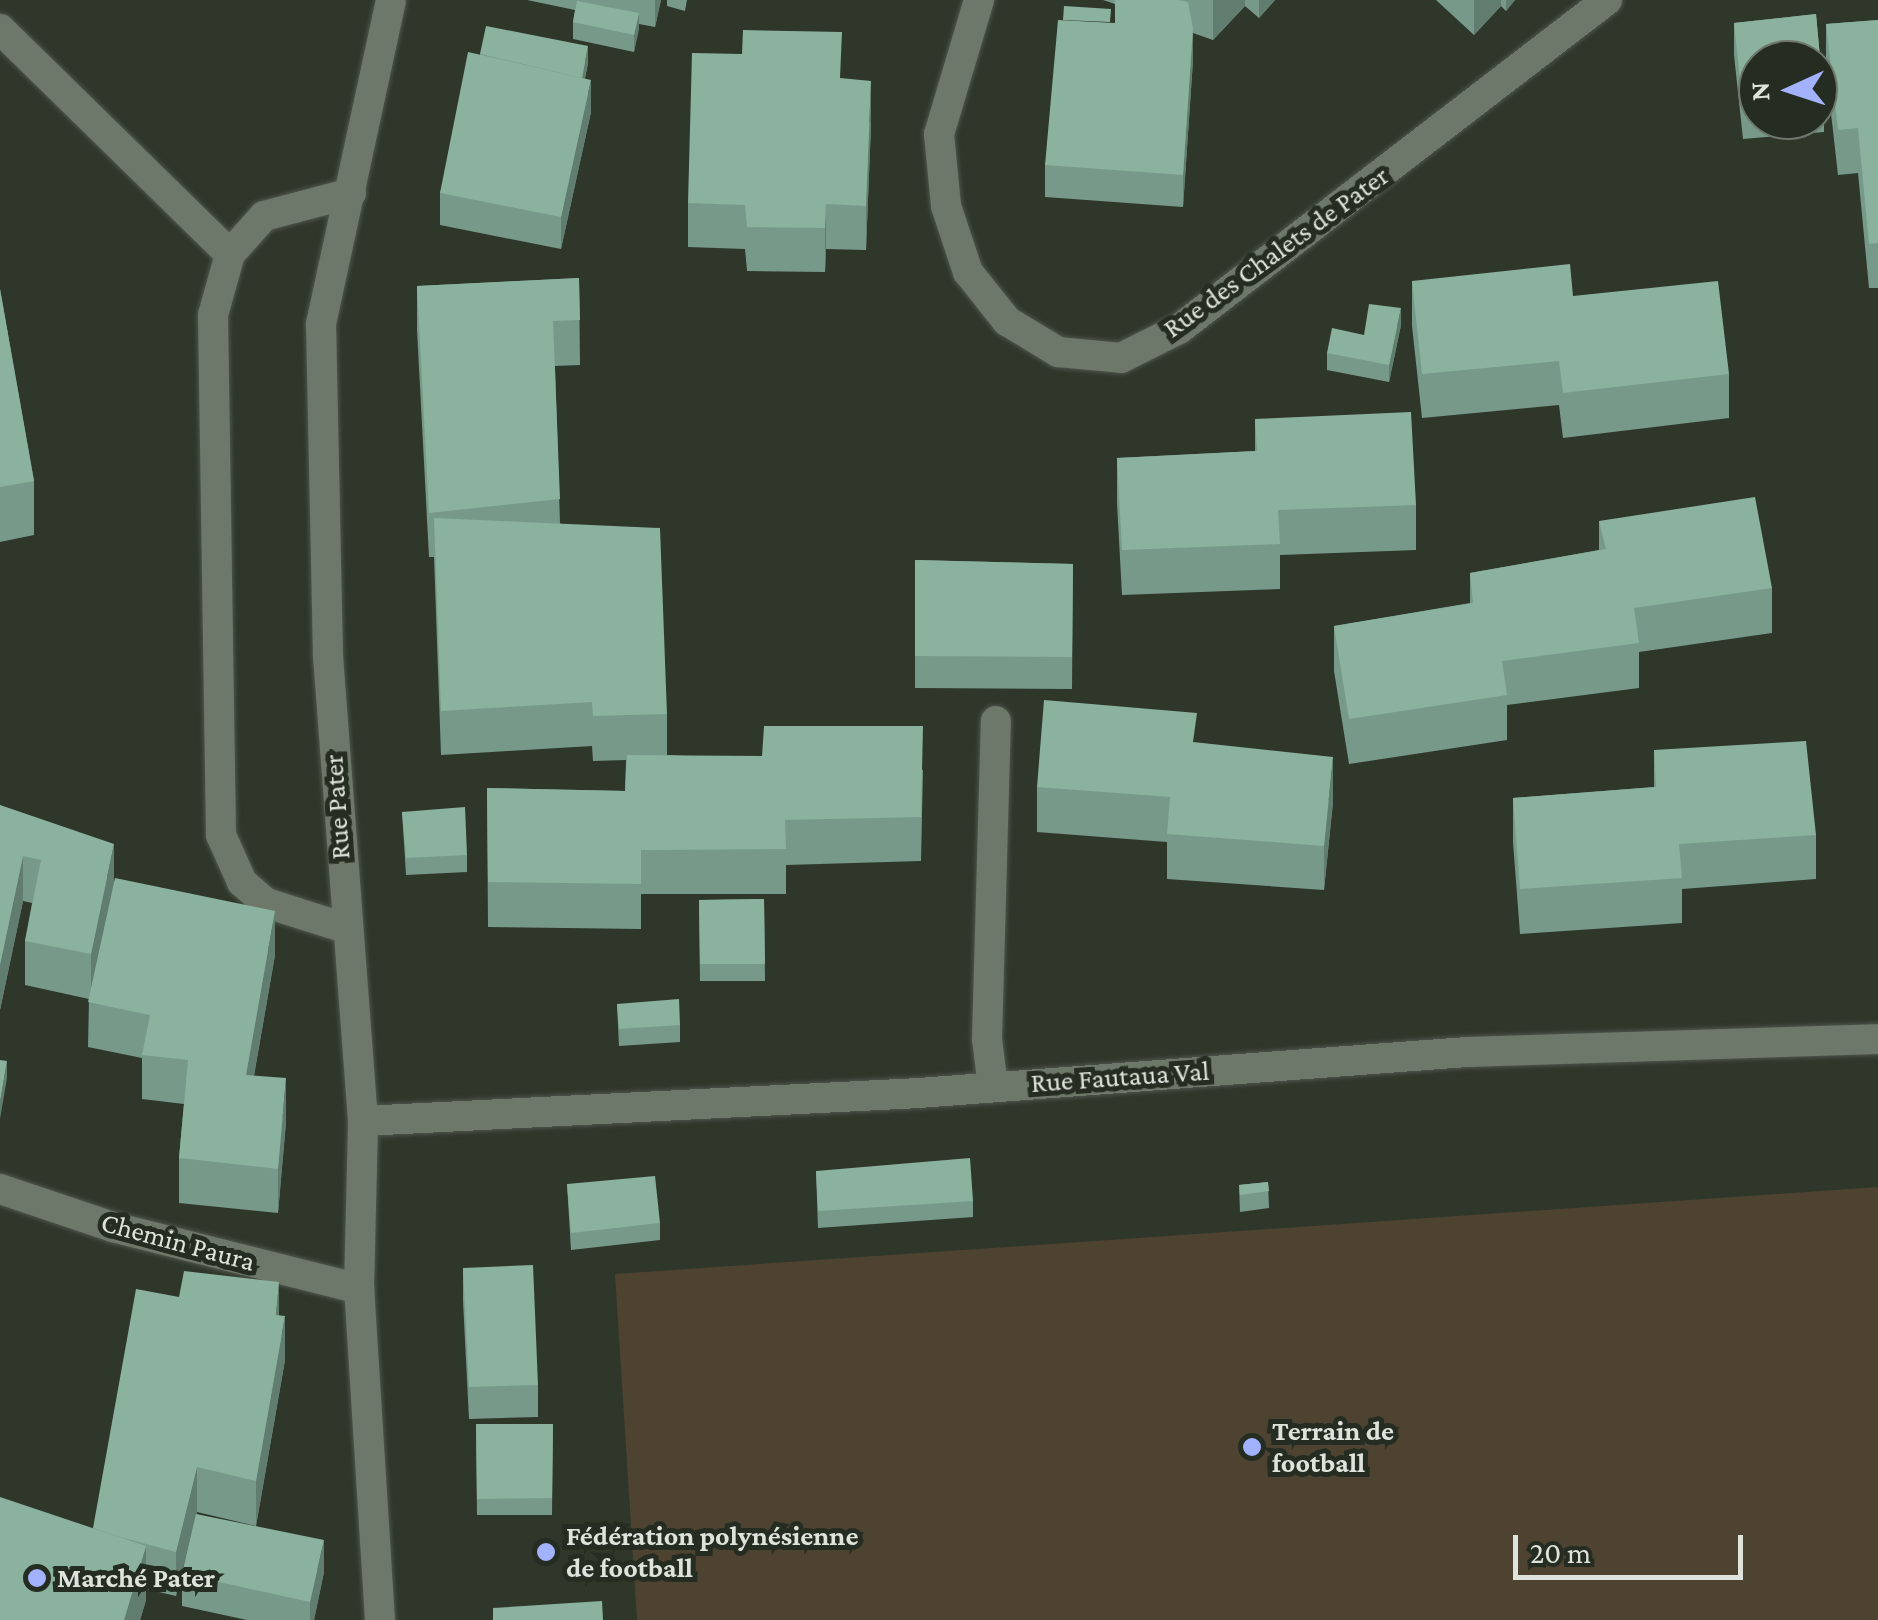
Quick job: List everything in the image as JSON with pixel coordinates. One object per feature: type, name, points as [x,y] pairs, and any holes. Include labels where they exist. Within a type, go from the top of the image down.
[{"type":"street","name":"Rue Pater","points":[[380,1620],[359,1289],[363,1121],[345,928],[328,656],[321,324],[391,0]]},
{"type":"street","name":"Rue des Chalets de Pater","points":[[979,0],[939,134],[946,206],[968,272],[1006,322],[1058,352],[1121,358],[1179,330],[1607,0]]},
{"type":"street","points":[[0,29],[230,254]]},
{"type":"street","points":[[345,928],[266,903],[242,882],[221,836],[213,315],[230,254],[264,216],[351,193]]},
{"type":"street","points":[[993,1086],[987,999],[996,721]]},
{"type":"street","name":"Rue Fautaua Val","points":[[363,1121],[993,1086],[1468,1052],[1878,1039]]},
{"type":"street","name":"Chemin Paura","points":[[0,1190],[113,1227],[359,1289]]},
{"type":"shaded area","name":"Terrain de football","points":[[1878,1187],[1878,1620],[637,1620],[615,1274]]},
{"type":"building","points":[[1115,0],[1188,2],[1193,28],[1183,175],[1045,165],[1058,20],[1115,23]]},
{"type":"building","points":[[577,1],[639,13],[634,35],[573,22]]},
{"type":"building","points":[[1064,6],[1111,9],[1110,22],[1063,20]]},
{"type":"building","points":[[1816,14],[1818,40],[1738,40],[1738,60],[1734,23]]},
{"type":"building","points":[[1878,20],[1878,243],[1869,244],[1858,128],[1838,130],[1838,40],[1828,40],[1826,24]]},
{"type":"building","points":[[486,26],[588,46],[582,78],[480,54]]},
{"type":"building","points":[[743,30],[842,32],[840,78],[871,81],[866,206],[826,204],[825,228],[747,227],[745,205],[688,203],[692,53],[742,54]]},
{"type":"building","points":[[468,52],[591,80],[561,217],[440,193]]},
{"type":"building","points":[[1570,264],[1573,296],[1718,281],[1729,374],[1563,393],[1559,361],[1422,374],[1412,281]]},
{"type":"building","points":[[579,278],[580,320],[553,321],[560,499],[429,513],[417,286]]},
{"type":"building","points":[[0,289],[34,481],[0,487]]},
{"type":"building","points":[[1369,304],[1401,308],[1389,365],[1327,353],[1332,328],[1364,335]]},
{"type":"building","points":[[1411,412],[1416,505],[1278,510],[1280,544],[1122,550],[1117,458],[1257,451],[1255,419]]},
{"type":"building","points":[[1755,497],[1772,588],[1634,608],[1639,643],[1502,661],[1507,695],[1349,719],[1334,626],[1473,603],[1470,573],[1606,549],[1599,521]]},
{"type":"building","points":[[434,518],[660,528],[667,714],[593,716],[592,702],[441,711]]},
{"type":"building","points":[[915,560],[1073,564],[1072,657],[915,656]]},
{"type":"building","points":[[1044,700],[1197,713],[1193,742],[1333,757],[1324,846],[1167,834],[1170,797],[1037,787]]},
{"type":"building","points":[[764,726],[923,726],[921,817],[785,820],[786,849],[641,850],[641,884],[488,882],[487,788],[625,791],[627,755],[762,756]]},
{"type":"building","points":[[1806,741],[1816,835],[1679,844],[1682,878],[1520,889],[1513,798],[1656,787],[1654,750]]},
{"type":"building","points":[[0,805],[114,844],[91,954],[25,941],[41,860],[23,856],[0,965]]},
{"type":"building","points":[[465,807],[467,855],[406,858],[402,812]]},
{"type":"building","points":[[115,878],[275,911],[246,1075],[286,1078],[278,1169],[179,1158],[188,1060],[142,1055],[150,1015],[88,1002]]},
{"type":"building","points":[[764,899],[765,964],[700,964],[699,900]]},
{"type":"building","points":[[679,999],[680,1025],[619,1029],[617,1004]]},
{"type":"building","points":[[0,1060],[7,1061],[0,1102]]},
{"type":"building","points":[[970,1158],[973,1201],[818,1211],[816,1171]]},
{"type":"building","points":[[655,1176],[660,1223],[571,1233],[567,1184]]},
{"type":"building","points":[[1268,1182],[1269,1191],[1240,1195],[1239,1185]]},
{"type":"building","points":[[533,1265],[538,1385],[469,1387],[463,1268]]},
{"type":"building","points":[[184,1271],[279,1282],[276,1315],[285,1316],[256,1481],[197,1467],[176,1552],[93,1528],[136,1289],[179,1297]]},
{"type":"building","points":[[476,1424],[553,1424],[552,1498],[477,1499]]},
{"type":"building","points":[[0,1497],[146,1546],[124,1620],[0,1620]]},
{"type":"building","points":[[196,1514],[324,1540],[310,1602],[182,1574]]},
{"type":"building","points":[[602,1601],[603,1620],[493,1620],[493,1608]]},
{"type":"place","name":"Terrain de football","points":[[1252,1447]]},
{"type":"place","name":"Fédération polynésienne de football","points":[[546,1552]]},
{"type":"place","name":"Marché Pater","points":[[37,1578]]}]
